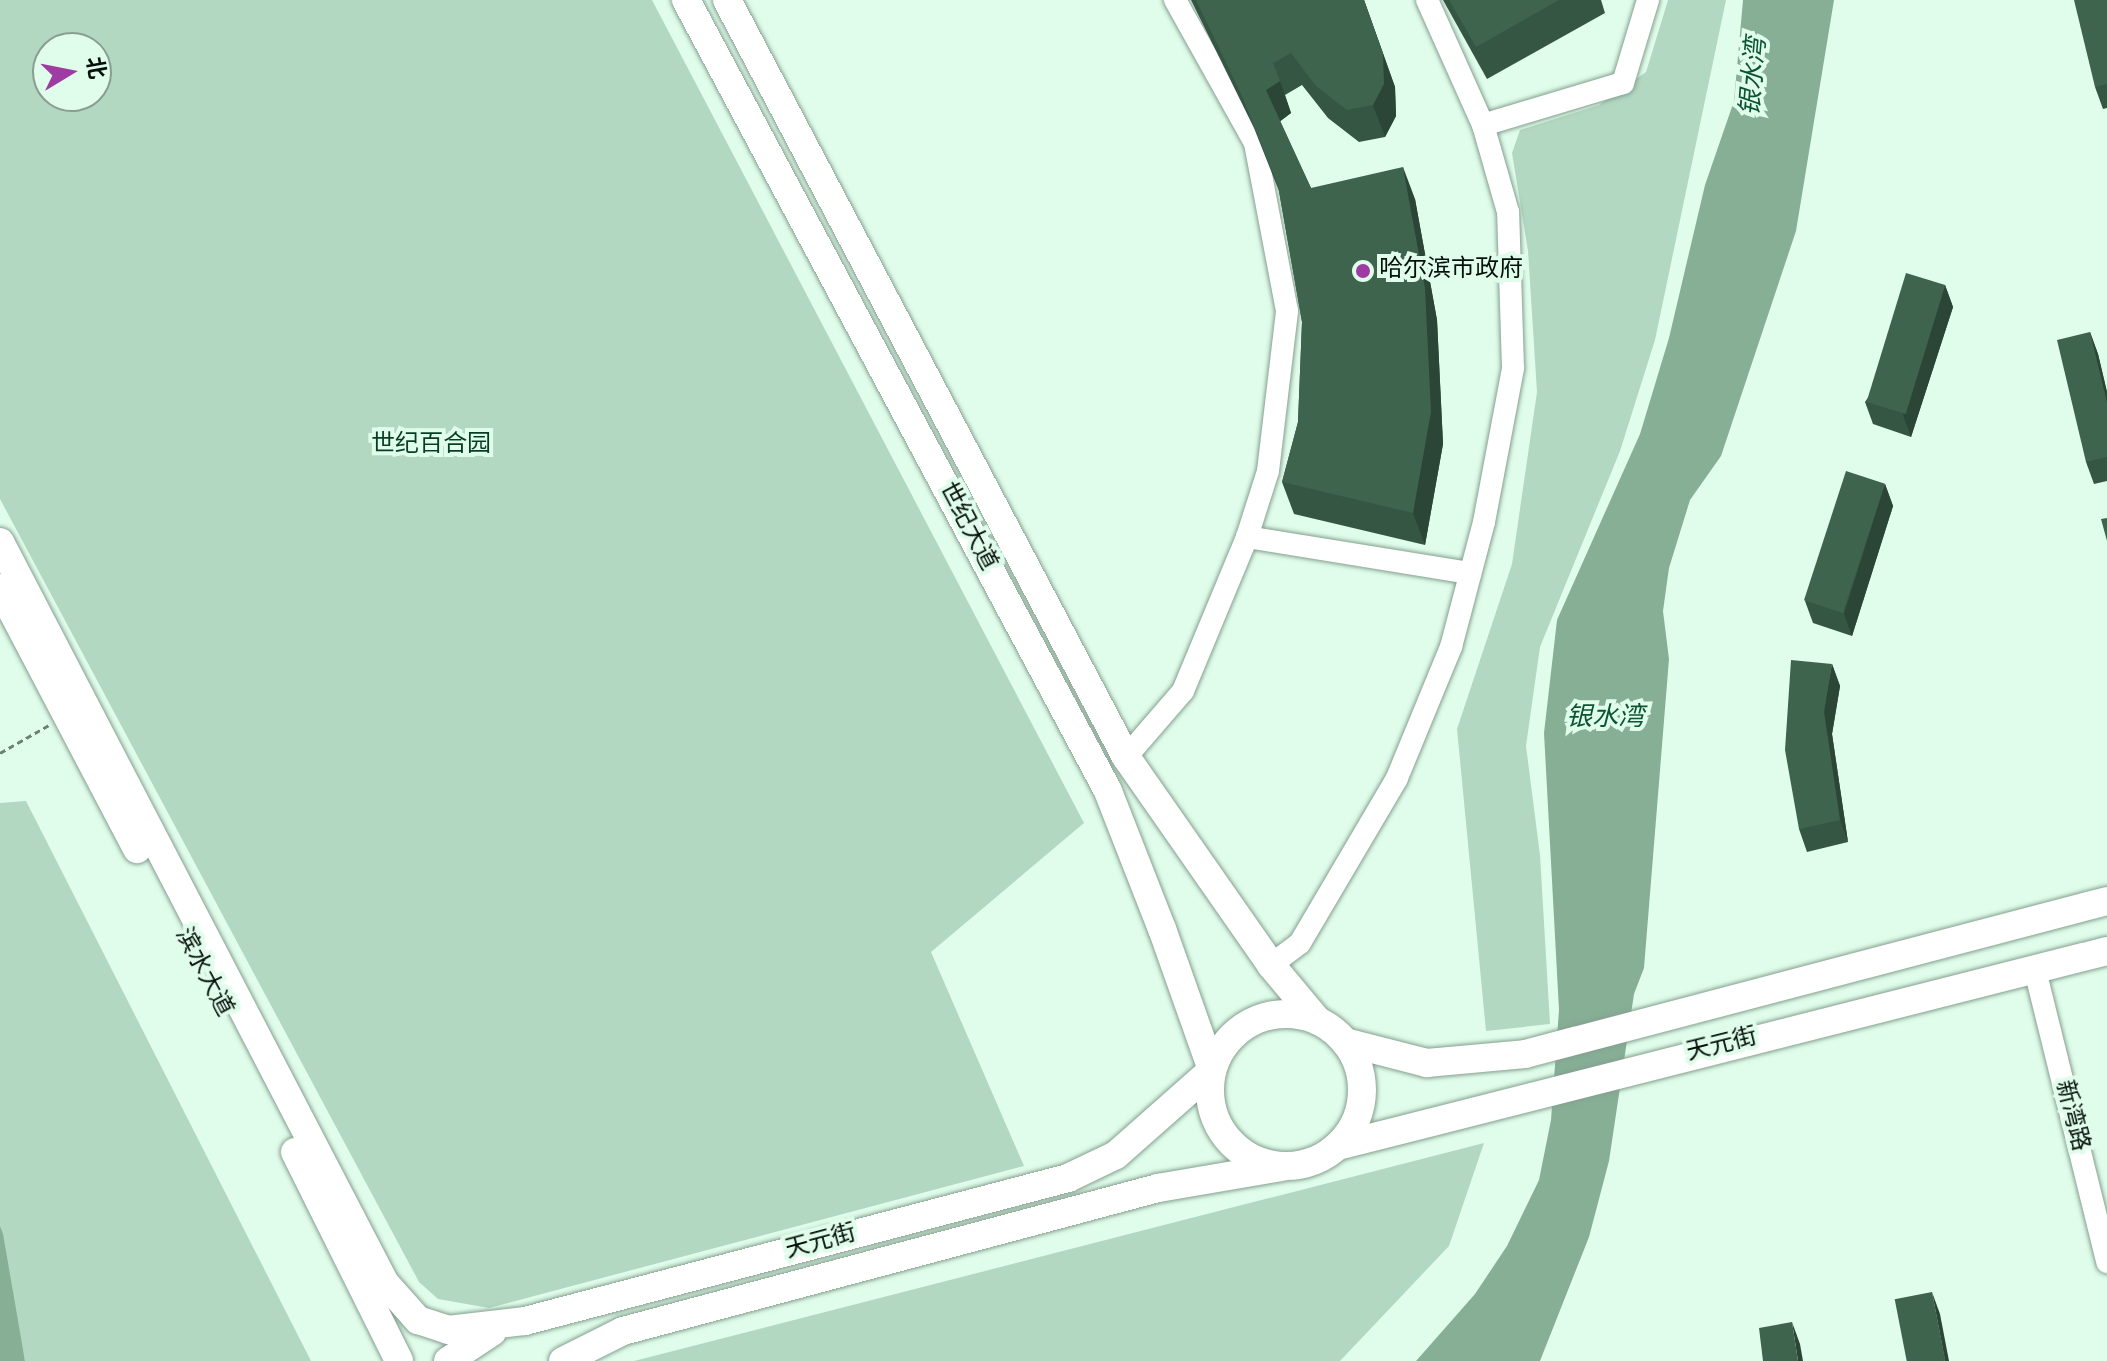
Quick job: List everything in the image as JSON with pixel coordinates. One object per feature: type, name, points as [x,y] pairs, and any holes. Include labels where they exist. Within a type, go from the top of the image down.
[{"type":"main road","name":"世纪大道","points":[[686,0],[1108,791],[1212,1070]]},
{"type":"main road","name":"世纪大道","points":[[727,0],[1126,757],[1271,965],[1317,1020]]},
{"type":"main road","name":"滨水大道","points":[[0,542],[401,1306]]},
{"type":"main road","name":"滨水大道","points":[[0,588],[399,1361]]},
{"type":"main road","name":"天元街","points":[[1345,1042],[1427,1063],[1525,1054],[2107,901]]},
{"type":"main road","name":"天元街","points":[[1338,1146],[1655,1062],[2107,951]]},
{"type":"main road","points":[[1285,1014],[1317,1020],[1345,1042],[1362,1080],[1361,1104],[1338,1146],[1321,1158],[1281,1167],[1249,1156],[1224,1135],[1213,1115],[1212,1070],[1234,1033],[1253,1020],[1285,1014]]},
{"type":"main road","name":"天元街","points":[[401,1306],[418,1320],[448,1330],[516,1323],[1068,1178],[1116,1155],[1212,1070]]},
{"type":"main road","name":"天元街","points":[[563,1361],[623,1331],[1158,1188],[1281,1167]]},
{"type":"main road","points":[[448,1361],[472,1341],[516,1323]]},
{"type":"street","points":[[1126,757],[1183,691],[1247,537],[1268,471],[1287,311],[1255,143],[1175,0]]},
{"type":"street","points":[[1271,965],[1300,943],[1397,778],[1451,647],[1470,573],[1513,368],[1508,212],[1483,125],[1427,0]]},
{"type":"street","points":[[1483,125],[1623,83],[1648,0]]},
{"type":"street","points":[[1247,537],[1470,573]]},
{"type":"street","name":"新湾路","points":[[2035,970],[2107,1262]]},
{"type":"path","points":[[0,753],[66,715]]},
{"type":"green space","name":"世纪百合园","points":[[0,0],[652,0],[1084,823],[931,952],[1024,1166],[489,1308],[438,1299],[419,1282],[0,499]]},
{"type":"green space","points":[[1668,0],[1726,0],[1655,340],[1620,451],[1540,647],[1526,746],[1540,855],[1550,1024],[1486,1031],[1457,729],[1512,564],[1537,392],[1528,251],[1512,153],[1520,130],[1599,105],[1646,72]]},
{"type":"green space","points":[[26,801],[311,1361],[25,1361],[0,1226],[0,803]]},
{"type":"green space","points":[[1484,1143],[1449,1246],[1340,1361],[634,1361]]},
{"type":"water","name":"银水湾","points":[[1743,0],[1834,0],[1796,231],[1721,456],[1690,500],[1669,568],[1663,611],[1669,659],[1644,968],[1634,994],[1609,1161],[1589,1237],[1540,1361],[1416,1361],[1475,1294],[1507,1246],[1539,1180],[1551,1120],[1559,1010],[1544,733],[1557,620],[1640,434],[1669,338],[1705,185],[1734,101]]},
{"type":"water","points":[[0,1226],[3,1234],[25,1361],[0,1361]]},
{"type":"building","name":"哈尔滨市政府","points":[[1196,0],[1364,0],[1383,54],[1384,84],[1373,105],[1347,110],[1316,86],[1291,53],[1273,63],[1280,81],[1266,90],[1311,188],[1403,167],[1425,288],[1431,412],[1413,513],[1282,482],[1298,422],[1302,322],[1278,186],[1242,96]]},
{"type":"building","points":[[1449,0],[1559,0],[1476,47]]},
{"type":"building","points":[[2074,0],[2107,0],[2107,84],[2095,87]]},
{"type":"building","points":[[1906,273],[1945,285],[1906,414],[1867,402]]},
{"type":"building","points":[[2090,332],[2107,403],[2107,457],[2086,462],[2057,340]]},
{"type":"building","points":[[1846,471],[1885,484],[1843,613],[1804,600]]},
{"type":"building","points":[[2107,518],[2107,541],[2101,519]]},
{"type":"building","points":[[1791,660],[1832,664],[1824,712],[1840,820],[1799,829],[1785,750]]},
{"type":"building","points":[[1932,1292],[1945,1361],[1907,1361],[1895,1299]]},
{"type":"building","points":[[1792,1322],[1798,1361],[1763,1361],[1759,1328]]},
{"type":"place","name":"哈尔滨市政府","points":[[1363,271]]}]
